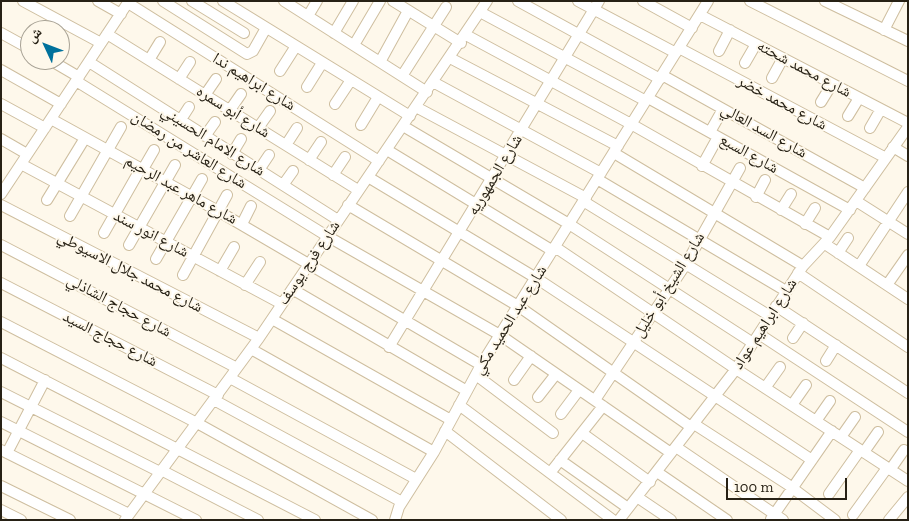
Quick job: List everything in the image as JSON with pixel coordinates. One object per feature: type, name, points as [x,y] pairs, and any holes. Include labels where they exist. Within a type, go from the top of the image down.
[{"type":"street","points":[[23,1],[101,43]]},
{"type":"street","points":[[98,1],[121,14]]},
{"type":"street","points":[[163,1],[247,54],[253,51],[266,28]]},
{"type":"street","points":[[192,1],[244,33]]},
{"type":"street","points":[[223,1],[410,116]]},
{"type":"street","points":[[284,1],[427,92]]},
{"type":"street","points":[[308,16],[317,1]]},
{"type":"street","points":[[334,32],[353,1]]},
{"type":"street","points":[[354,45],[380,1]]},
{"type":"street","points":[[393,1],[408,7],[434,26],[551,80],[781,210],[805,224],[828,241],[838,253],[908,299]]},
{"type":"street","name":"شارع السد العالي","points":[[518,1],[723,109],[865,188]]},
{"type":"street","name":"شارع محمد خضر","points":[[578,1],[596,5],[677,50],[886,158]]},
{"type":"street","points":[[643,1],[692,28]]},
{"type":"street","points":[[750,1],[908,81]]},
{"type":"street","points":[[825,1],[908,41]]},
{"type":"street","points":[[884,30],[899,1]]},
{"type":"street","points":[[1,194],[5,181],[28,154],[129,2]]},
{"type":"street","name":"شارع ابراهيم ندا","points":[[129,2],[379,161]]},
{"type":"street","name":"شارع عبد الحميد مكي","points":[[397,519],[402,502],[434,452],[481,365],[708,2]]},
{"type":"street","name":"شارع فرج يوسف","points":[[127,518],[251,350],[358,190],[463,39],[483,5]]},
{"type":"street","name":"شارع السبع","points":[[483,5],[565,58],[853,206],[888,222],[908,234]]},
{"type":"street","name":"شارع الجمهوريه","points":[[389,347],[493,179],[596,5]]},
{"type":"street","points":[[380,62],[408,7]]},
{"type":"street","points":[[402,76],[446,7]]},
{"type":"street","name":"شارع محمد شحته","points":[[700,15],[881,109],[908,125]]},
{"type":"street","points":[[719,51],[730,30]]},
{"type":"street","points":[[1,33],[20,43]]},
{"type":"street","name":"شارع أبو سمره","points":[[108,34],[358,190]]},
{"type":"street","points":[[148,60],[160,42]]},
{"type":"street","points":[[745,63],[756,44]]},
{"type":"street","points":[[280,71],[296,46]]},
{"type":"street","points":[[450,58],[616,149],[800,270],[908,347]]},
{"type":"street","points":[[772,78],[783,58]]},
{"type":"street","name":"شارع الامام الحسيني","points":[[89,62],[338,220]]},
{"type":"street","points":[[179,79],[190,62]]},
{"type":"street","points":[[307,87],[322,63]]},
{"type":"street","points":[[1,70],[61,104]]},
{"type":"street","name":"شارع العاشر من رمضان","points":[[65,70],[327,236],[500,335],[579,390],[776,518]]},
{"type":"street","points":[[206,95],[216,79]]},
{"type":"street","points":[[335,104],[351,80]]},
{"type":"street","points":[[433,82],[522,130],[786,291]]},
{"type":"street","points":[[821,102],[832,84]]},
{"type":"street","points":[[230,110],[241,94]]},
{"type":"street","points":[[361,125],[378,97]]},
{"type":"street","points":[[848,116],[859,98]]},
{"type":"street","points":[[1,104],[45,128]]},
{"type":"street","points":[[180,121],[189,107]]},
{"type":"street","points":[[416,108],[507,155],[585,199],[770,316]]},
{"type":"street","points":[[702,166],[723,109]]},
{"type":"street","points":[[870,128],[881,109]]},
{"type":"street","points":[[258,128],[270,111]]},
{"type":"street","name":"شارع ماهر عبد الرحيم","points":[[51,119],[242,224],[481,365]]},
{"type":"street","points":[[205,136],[214,122]]},
{"type":"street","name":"شارع ابراهيم عواد","points":[[619,520],[736,369],[800,270],[828,241],[908,125]]},
{"type":"street","points":[[403,126],[569,224],[669,290],[756,339],[908,432]]},
{"type":"street","points":[[70,216],[121,127]]},
{"type":"street","points":[[286,145],[297,128]]},
{"type":"street","points":[[47,200],[85,138]]},
{"type":"street","points":[[1,139],[28,154]]},
{"type":"street","points":[[232,154],[241,139]]},
{"type":"street","points":[[309,160],[321,142]]},
{"type":"street","points":[[893,148],[908,156]]},
{"type":"street","points":[[104,232],[154,150]]},
{"type":"street","points":[[386,150],[554,249],[908,481]]},
{"type":"street","points":[[259,170],[269,155]]},
{"type":"street","points":[[333,174],[345,157]]},
{"type":"street","name":"شارع انور سند","points":[[21,164],[282,304]]},
{"type":"street","points":[[129,245],[175,165]]},
{"type":"street","name":"شارع الشيخ أبو خليل","points":[[550,473],[582,433],[613,373],[686,264],[713,212],[740,168]]},
{"type":"street","points":[[283,185],[293,171]]},
{"type":"street","points":[[368,176],[536,278],[812,460]]},
{"type":"street","points":[[156,259],[202,180]]},
{"type":"street","points":[[756,196],[765,180]]},
{"type":"street","points":[[859,266],[908,192]]},
{"type":"street","points":[[781,210],[791,194]]},
{"type":"street","points":[[183,275],[227,195]]},
{"type":"street","name":"شارع محمد جلال الاسيوطي","points":[[1,205],[259,338]]},
{"type":"street","points":[[242,224],[251,206]]},
{"type":"street","points":[[348,206],[518,306],[613,373],[692,426],[792,489],[835,520]]},
{"type":"street","points":[[805,224],[815,208]]},
{"type":"street","points":[[838,253],[848,238]]},
{"type":"street","name":"شارع حجاج الشاذلي","points":[[1,245],[237,368]]},
{"type":"street","points":[[220,271],[234,247]]},
{"type":"street","points":[[888,286],[908,255]]},
{"type":"street","points":[[246,285],[260,262]]},
{"type":"street","name":"شارع حجاج السيد","points":[[1,283],[216,398],[402,502]]},
{"type":"street","points":[[292,289],[467,391]]},
{"type":"street","points":[[776,306],[908,393]]},
{"type":"street","points":[[272,319],[451,420]]},
{"type":"street","points":[[1,322],[197,423],[372,520]]},
{"type":"street","points":[[793,338],[803,323]]},
{"type":"street","points":[[826,361],[836,345]]},
{"type":"street","points":[[251,350],[434,452]]},
{"type":"street","points":[[514,380],[531,356]]},
{"type":"street","points":[[1,358],[315,520]]},
{"type":"street","points":[[765,388],[780,367]]},
{"type":"street","points":[[538,397],[556,374]]},
{"type":"street","points":[[476,375],[553,433]]},
{"type":"street","points":[[230,378],[416,479]]},
{"type":"street","points":[[45,380],[19,430],[4,451],[127,518]]},
{"type":"street","points":[[792,405],[806,385]]},
{"type":"street","points":[[561,414],[579,390]]},
{"type":"street","points":[[1,392],[258,520]]},
{"type":"street","points":[[816,421],[830,401]]},
{"type":"street","points":[[459,405],[612,520]]},
{"type":"street","points":[[776,518],[792,489],[812,460],[855,417]]},
{"type":"street","points":[[1,422],[196,520]]},
{"type":"street","points":[[445,431],[561,520]]},
{"type":"street","points":[[829,494],[878,432]]},
{"type":"street","points":[[582,433],[650,482]]},
{"type":"street","points":[[853,515],[904,450]]},
{"type":"street","points":[[560,460],[628,508]]},
{"type":"street","points":[[657,472],[727,520]]},
{"type":"street","points":[[1,486],[70,520]]},
{"type":"street","points":[[637,497],[671,520]]},
{"type":"street","points":[[889,520],[908,497]]},
{"type":"street","points":[[1,510],[21,520]]}]
